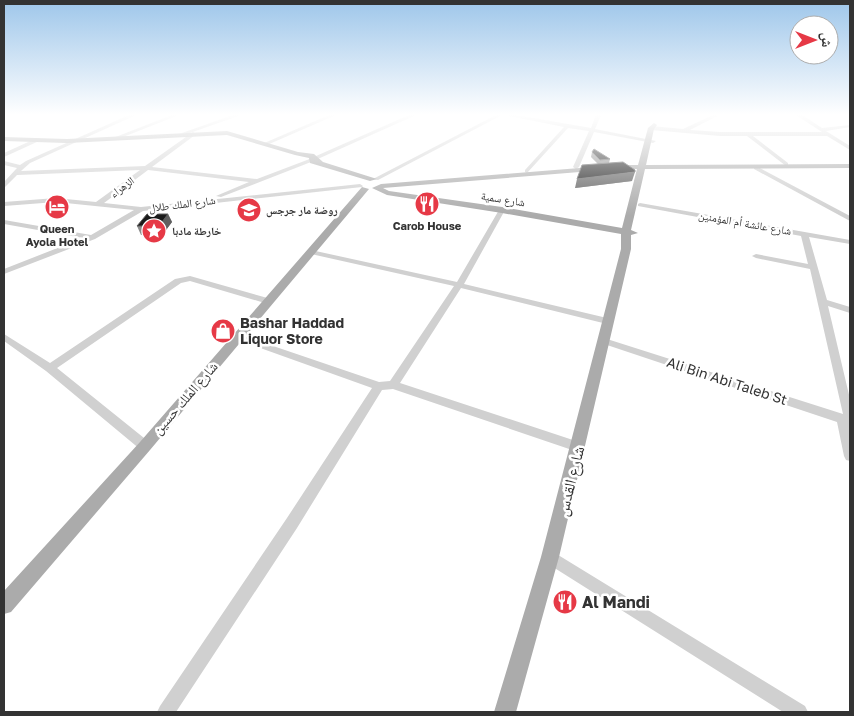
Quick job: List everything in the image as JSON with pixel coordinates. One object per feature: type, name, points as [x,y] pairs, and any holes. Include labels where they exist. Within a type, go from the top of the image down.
[{"type":"main road","name":"شارع سمية","points":[[279,148],[373,184],[387,193],[502,210],[630,233]]},
{"type":"main road","name":"شارع القدس","points":[[505,712],[550,557],[578,448],[604,341],[607,321],[626,248],[630,245],[630,233],[650,148]]},
{"type":"main road","points":[[617,167],[643,176],[672,166],[786,164],[850,160]]},
{"type":"main road","points":[[373,184],[617,167],[647,162]]},
{"type":"main road","points":[[373,184],[647,162],[672,166],[756,168],[850,166]]},
{"type":"main road","name":"شارع الملك حسين","points":[[4,605],[268,301],[373,184]]},
{"type":"street","points":[[4,155],[18,148]]},
{"type":"street","points":[[4,186],[21,167],[57,148]]},
{"type":"street","name":"الزهراء","points":[[98,204],[174,148]]},
{"type":"street","points":[[206,201],[335,148]]},
{"type":"street","points":[[373,184],[439,148]]},
{"type":"street","points":[[527,171],[547,148]]},
{"type":"street","points":[[576,167],[584,148]]},
{"type":"street","points":[[766,148],[786,164]]},
{"type":"street","points":[[4,163],[21,167]]},
{"type":"street","points":[[15,173],[148,168],[255,181]]},
{"type":"street","points":[[756,168],[850,219]]},
{"type":"street","points":[[255,181],[248,191],[264,196]]},
{"type":"street","name":"شارع الملك طلال","points":[[4,204],[47,200],[141,209],[373,184]]},
{"type":"street","name":"شارع عائشة أم المؤمنين","points":[[639,200],[850,242]]},
{"type":"street","points":[[4,272],[92,237],[141,209]]},
{"type":"street","points":[[393,385],[459,285],[502,210]]},
{"type":"street","points":[[840,214],[850,212]]},
{"type":"street","points":[[4,222],[92,237]]},
{"type":"street","points":[[804,234],[823,302],[848,419],[850,456]]},
{"type":"street","points":[[311,252],[607,321]]},
{"type":"street","points":[[756,256],[812,267]]},
{"type":"street","points":[[50,368],[178,281],[184,279],[190,278],[268,301]]},
{"type":"street","points":[[823,302],[850,310]]},
{"type":"street","points":[[4,337],[50,368],[144,446]]},
{"type":"street","points":[[238,337],[379,386],[393,385],[578,448]]},
{"type":"street","name":"Ali Bin Abi Taleb St","points":[[604,341],[848,419]]},
{"type":"street","points":[[166,712],[292,523],[379,386]]},
{"type":"street","points":[[550,557],[799,712]]},
{"type":"building","points":[[594,149],[610,159],[600,160],[592,152]]},
{"type":"building","points":[[623,162],[635,170],[635,172],[577,179],[582,165]]},
{"type":"building","points":[[147,214],[168,214],[159,226],[143,229],[143,226],[137,226]]},
{"type":"place","name":"Carob House","points":[[427,204]]},
{"type":"place","name":"Queen Ayola Hotel","points":[[57,207]]},
{"type":"place","name":"روضة مار جرجس","points":[[249,210]]},
{"type":"place","name":"خارطة مادبا","points":[[154,231]]},
{"type":"place","name":"Bashar Haddad Liquor Store","points":[[223,331]]},
{"type":"place","name":"Al Mandi","points":[[565,602]]}]
